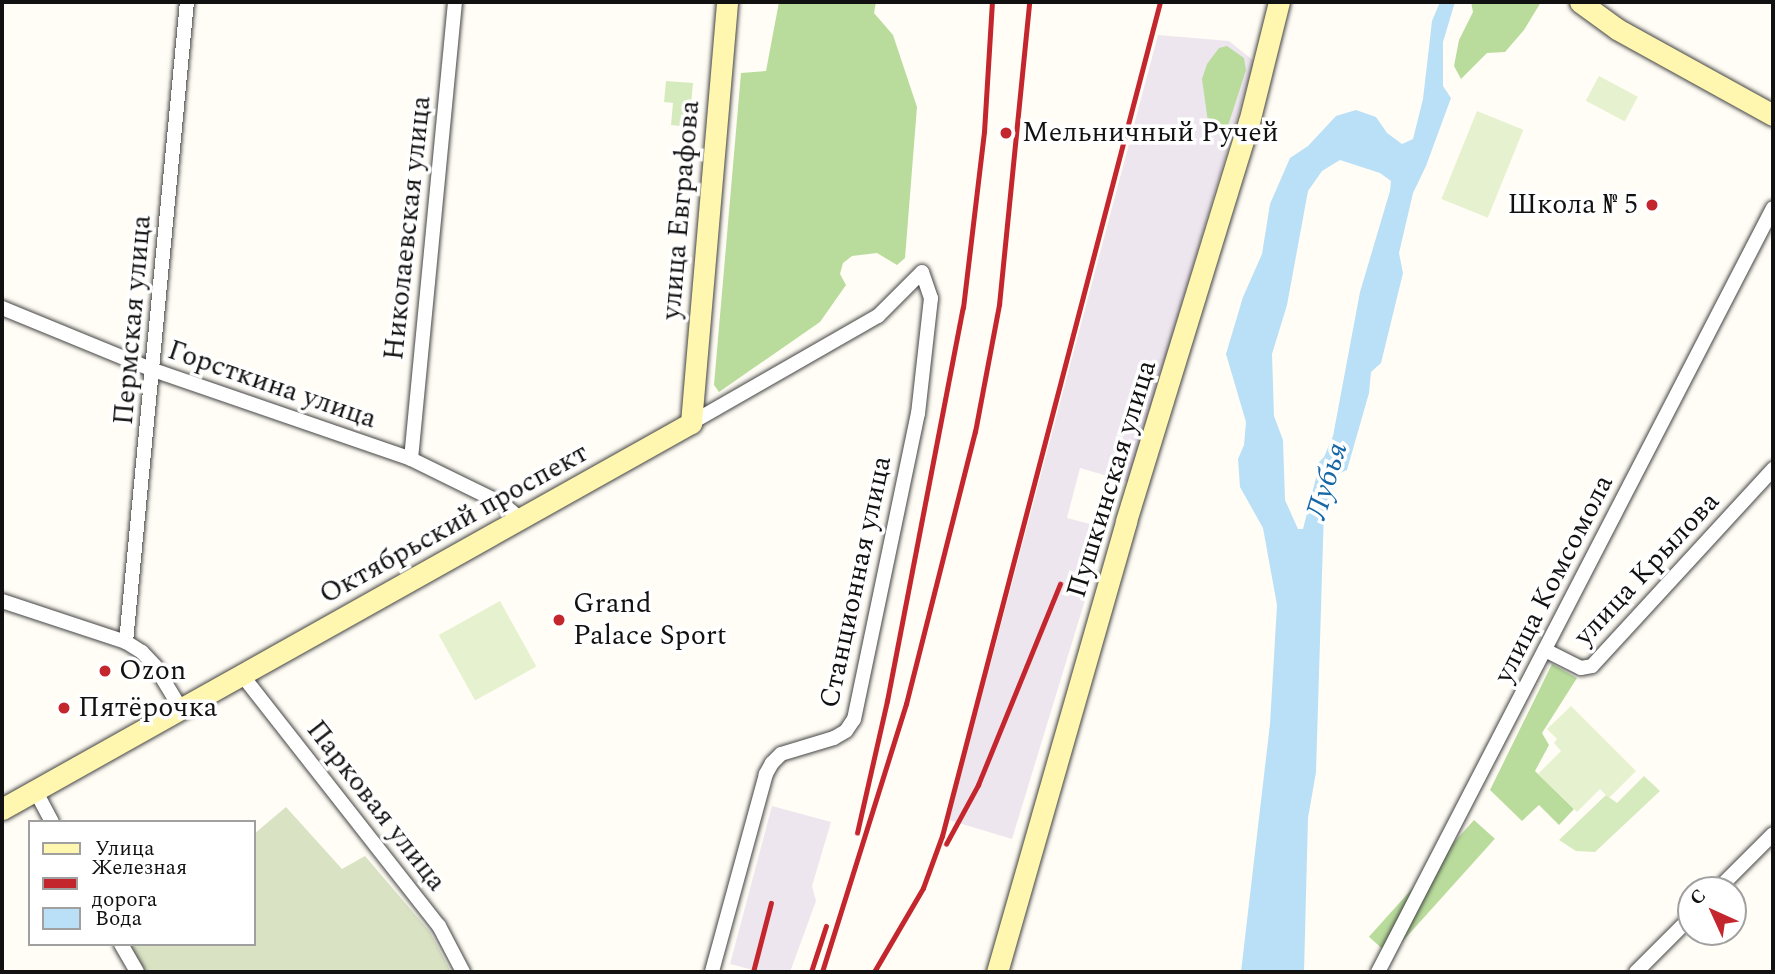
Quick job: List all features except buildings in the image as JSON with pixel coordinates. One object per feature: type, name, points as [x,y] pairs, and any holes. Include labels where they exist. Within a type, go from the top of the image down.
[{"type":"street","name":"Пермская улица","points":[[126,642],[187,2]]},
{"type":"street","name":"Николаевская улица","points":[[411,459],[455,2]]},
{"type":"street","name":"улица Евграфова","points":[[691,423],[727,2]]},
{"type":"street","name":"Пушкинская улица","points":[[997,972],[1126,521],[1245,135],[1279,2]]},
{"type":"street","points":[[1580,2],[1617,29],[1773,115]]},
{"type":"street","name":"улица Комсомола","points":[[1378,972],[1773,208]]},
{"type":"street","name":"Октябрьский проспект","points":[[2,809],[878,316],[922,271]]},
{"type":"street","name":"Станционная улица","points":[[712,972],[765,774],[781,754],[834,738],[846,731],[854,719],[918,413],[931,298],[922,271]]},
{"type":"street","name":"Горсткина улица","points":[[2,308],[153,370],[411,459],[503,504],[520,519]]},
{"type":"street","name":"улица Крылова","points":[[1545,650],[1581,668],[1592,666],[1773,469]]},
{"type":"street","points":[[2,601],[126,642],[142,652],[155,666],[181,709]]},
{"type":"street","name":"Парковая улица","points":[[242,675],[439,926],[463,972]]},
{"type":"street","points":[[35,790],[51,820]]},
{"type":"street","points":[[1731,876],[1773,834]]},
{"type":"street","points":[[1636,972],[1677,931]]},
{"type":"street","points":[[122,946],[137,972]]},
{"type":"shaded area","points":[[1158,35],[1229,41],[1254,61],[1128,482],[1080,468],[1067,518],[1098,526],[1104,538],[1012,839],[949,820]]},
{"type":"shaded area","points":[[772,806],[831,822],[812,886],[816,901],[790,972],[761,972],[730,964]]},
{"type":"green space","points":[[779,2],[876,2],[874,13],[893,35],[917,107],[905,258],[897,265],[877,253],[852,256],[843,263],[840,274],[846,285],[820,322],[719,392],[714,385],[741,73],[766,71]]},
{"type":"green space","points":[[1471,2],[1541,2],[1524,30],[1505,52],[1487,53],[1461,79],[1454,66],[1459,40],[1473,12]]},
{"type":"green space","points":[[1227,46],[1244,58],[1246,70],[1227,129],[1222,133],[1213,130],[1208,122],[1202,79],[1207,64],[1219,48]]},
{"type":"green space","points":[[1599,76],[1638,97],[1625,121],[1586,101]]},
{"type":"green space","points":[[666,81],[693,83],[691,105],[687,105],[686,115],[681,115],[680,126],[671,125],[673,103],[664,102]]},
{"type":"green space","points":[[1477,111],[1523,130],[1488,218],[1441,199]]},
{"type":"green space","points":[[500,601],[536,667],[475,701],[439,635]]},
{"type":"green space","points":[[1552,664],[1577,678],[1542,733],[1549,745],[1535,771],[1574,809],[1559,825],[1539,805],[1522,821],[1490,790]]},
{"type":"green space","points":[[1571,706],[1636,771],[1609,798],[1600,789],[1577,812],[1538,774],[1561,751],[1554,743],[1557,739],[1547,729]]},
{"type":"green space","points":[[1644,776],[1660,791],[1595,852],[1576,851],[1559,840],[1606,795],[1617,803]]},
{"type":"green space","points":[[286,807],[342,869],[365,856],[430,932],[451,972],[145,972],[131,946],[256,946],[256,832]]},
{"type":"green space","points":[[1474,820],[1495,839],[1390,955],[1369,937]]},
{"type":"water","name":"Лубья","points":[[1440,2],[1455,2],[1443,42],[1443,86],[1451,98],[1413,193],[1399,253],[1403,273],[1381,363],[1371,372],[1369,393],[1347,470],[1338,474],[1324,510],[1316,772],[1308,818],[1304,972],[1241,972],[1270,724],[1277,605],[1263,528],[1240,487],[1238,459],[1244,445],[1246,422],[1226,354],[1243,297],[1262,254],[1270,204],[1290,158],[1308,146],[1336,116],[1356,110],[1376,117],[1387,133],[1402,144],[1413,139],[1423,99],[1432,21]],"holes":[[[1340,160],[1380,173],[1391,181],[1390,191],[1360,292],[1333,436],[1324,457],[1315,466],[1317,474],[1303,529],[1298,529],[1285,500],[1283,440],[1274,416],[1272,354],[1287,305],[1308,191],[1322,171]]]},
{"type":"railway","points":[[857,833],[887,701],[963,308],[984,132],[992,2]]},
{"type":"railway","points":[[822,972],[906,704],[975,432],[999,305],[1029,2]]},
{"type":"railway","points":[[874,972],[923,888],[942,836],[1160,2]]},
{"type":"railway","points":[[946,844],[978,785],[1060,584]]},
{"type":"railway","points":[[753,972],[771,903]]},
{"type":"railway","points":[[811,972],[826,926]]},
{"type":"place","name":"Мельничный Ручей","points":[[1006,133]]},
{"type":"place","name":"Школа № 5","points":[[1652,205]]},
{"type":"place","name":"Grand Palace Sport","points":[[559,620]]},
{"type":"place","name":"Ozon","points":[[105,671]]},
{"type":"place","name":"Пятёрочка","points":[[64,708]]}]
